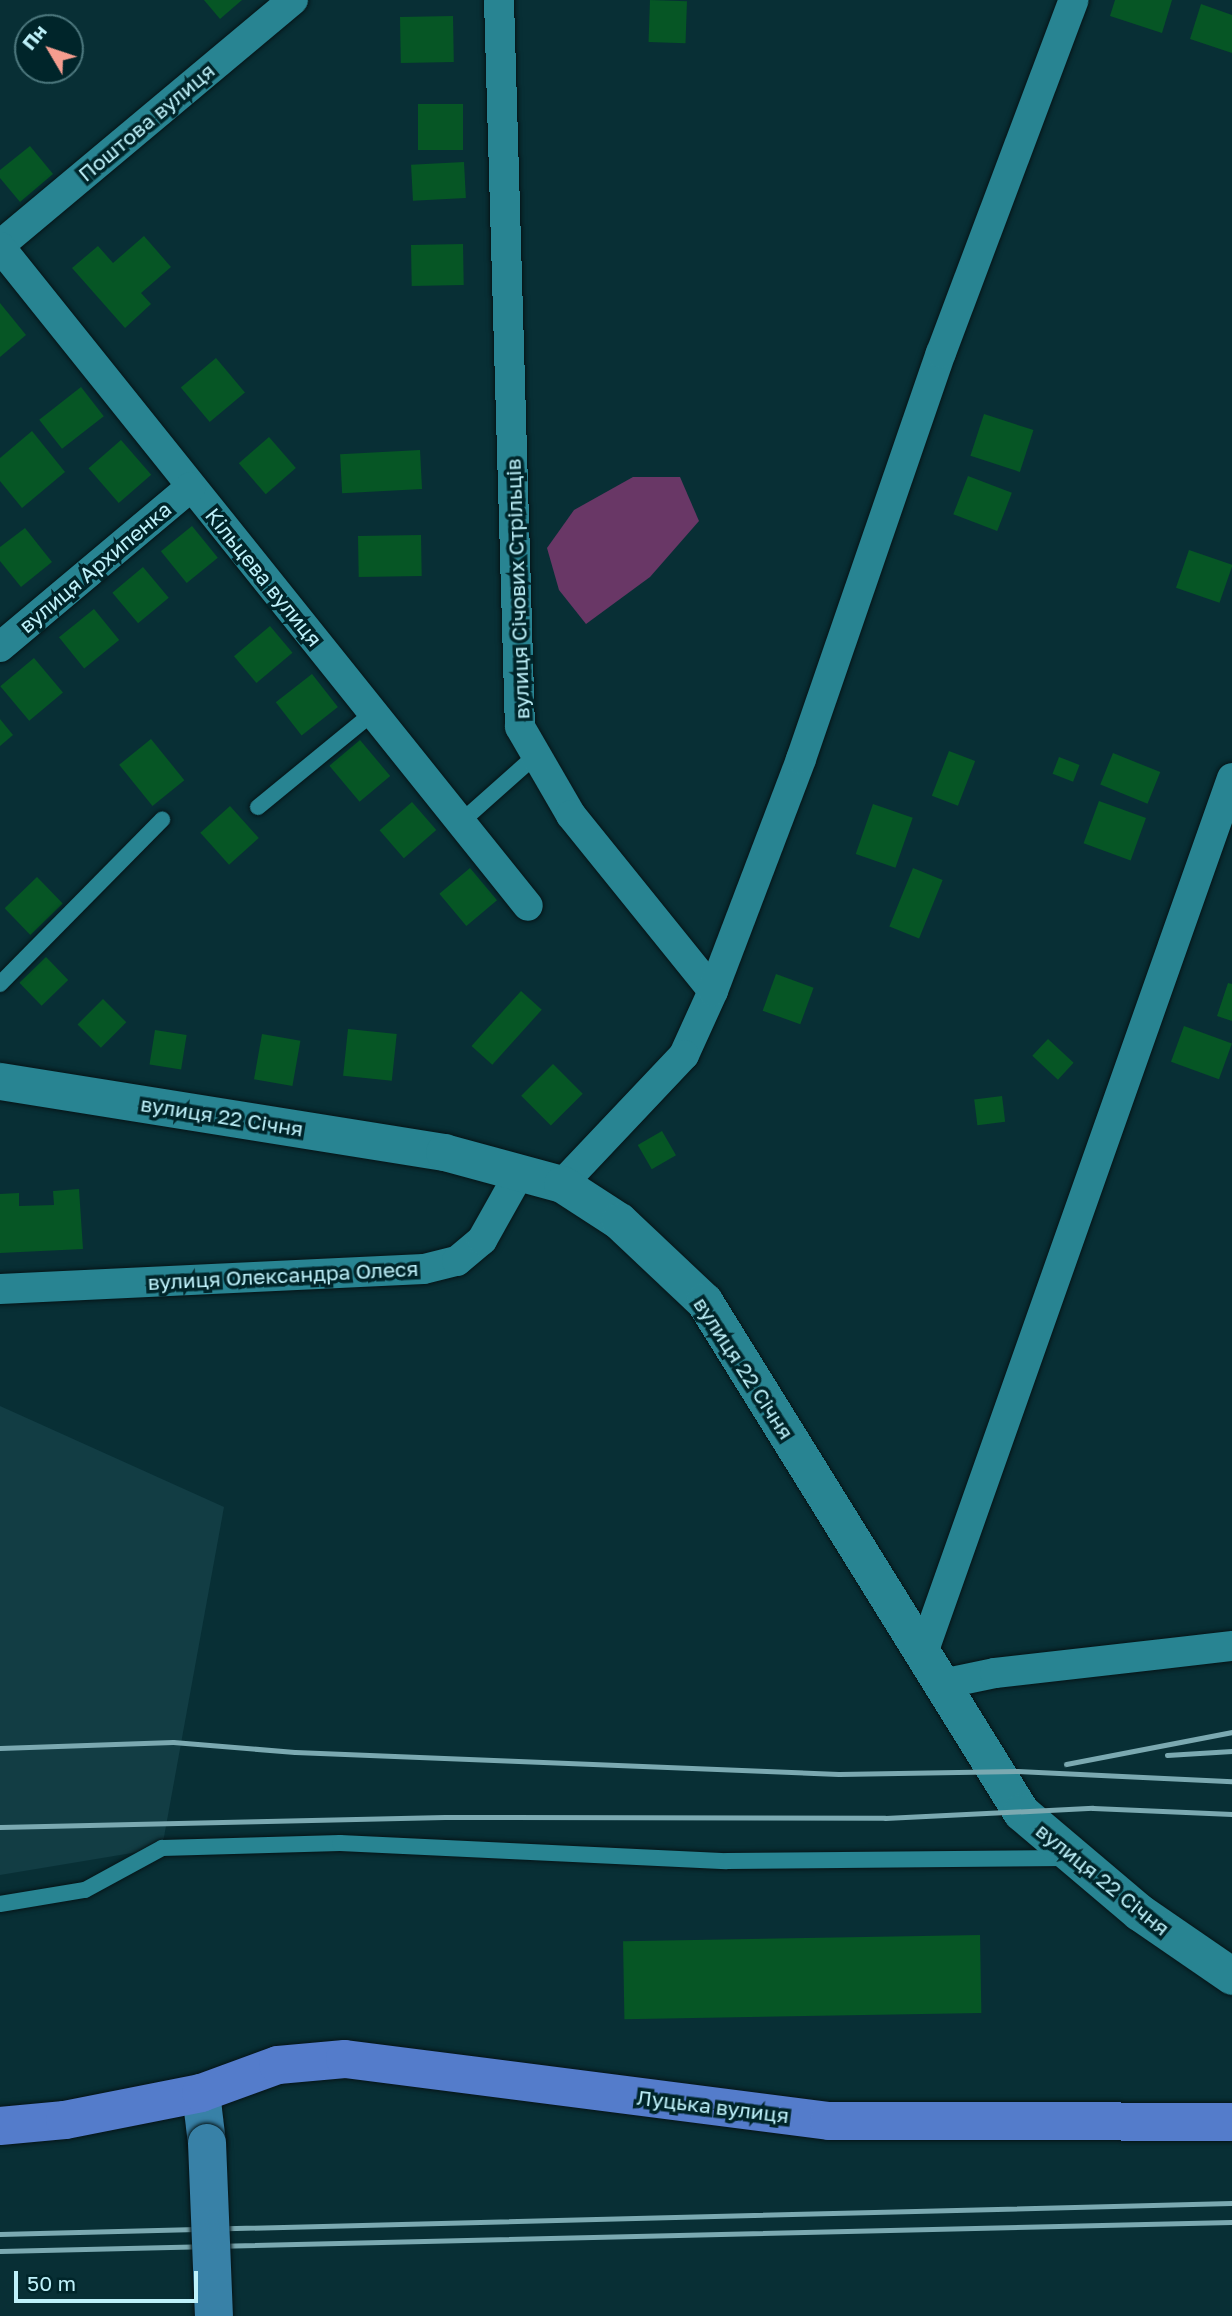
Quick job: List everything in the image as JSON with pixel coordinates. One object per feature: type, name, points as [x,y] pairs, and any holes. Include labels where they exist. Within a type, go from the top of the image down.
[{"type":"highway","name":"Луцька вулиця","points":[[0,2126],[65,2120],[201,2093],[278,2066],[345,2059],[829,2121],[1232,2122]]},
{"type":"main road","points":[[201,2093],[207,2143],[214,2316]]},
{"type":"street","name":"Поштова вулиця","points":[[0,246],[293,0]]},
{"type":"street","name":"вулиця Січових Стрільців","points":[[499,0],[520,727],[534,757],[571,815],[713,991]]},
{"type":"street","points":[[562,1184],[684,1055],[713,991],[801,759],[940,353],[1074,0]]},
{"type":"street","name":"Кільцева вулиця","points":[[0,246],[528,906]]},
{"type":"street","name":"вулиця Архипенка","points":[[0,648],[191,487]]},
{"type":"street","points":[[923,1653],[1232,778]]},
{"type":"street","name":"вулиця 22 Січня","points":[[0,1081],[444,1152],[562,1184],[619,1221],[704,1301],[1021,1812],[1072,1858],[1139,1912],[1232,1976]]},
{"type":"street","name":"вулиця Олександра Олеся","points":[[0,1289],[424,1269],[457,1261],[482,1240],[519,1174]]},
{"type":"street","points":[[942,1684],[995,1673],[1232,1646]]},
{"type":"lane","points":[[258,807],[374,712]]},
{"type":"lane","points":[[461,822],[534,757]]},
{"type":"lane","points":[[0,984],[162,820]]},
{"type":"lane","points":[[0,1904],[85,1890],[162,1848],[340,1843],[727,1861],[1072,1858]]},
{"type":"shaded area","points":[[633,477],[680,477],[699,521],[650,577],[586,624],[559,590],[547,548],[574,510]]},
{"type":"shaded area","points":[[0,1406],[224,1507],[162,1848],[0,1875]]},
{"type":"building","points":[[204,0],[242,0],[220,19]]},
{"type":"building","points":[[650,0],[687,1],[686,43],[649,42]]},
{"type":"building","points":[[1115,0],[1172,0],[1162,33],[1110,16]]},
{"type":"building","points":[[1201,4],[1232,15],[1232,53],[1190,39]]},
{"type":"building","points":[[453,16],[454,62],[401,63],[400,17]]},
{"type":"building","points":[[418,104],[463,104],[463,150],[418,150]]},
{"type":"building","points":[[30,146],[53,174],[20,202],[0,178],[0,170]]},
{"type":"building","points":[[464,162],[466,198],[413,201],[411,165]]},
{"type":"building","points":[[144,236],[171,267],[141,293],[151,304],[125,328],[72,268],[98,246],[113,263]]},
{"type":"building","points":[[463,244],[464,285],[412,286],[411,245]]},
{"type":"building","points":[[0,303],[26,335],[0,357]]},
{"type":"building","points":[[216,358],[245,392],[210,422],[181,388]]},
{"type":"building","points":[[81,387],[104,416],[62,449],[39,420]]},
{"type":"building","points":[[984,414],[1033,430],[1020,472],[970,456]]},
{"type":"building","points":[[32,431],[65,472],[22,508],[0,481],[0,458]]},
{"type":"building","points":[[269,437],[296,468],[266,494],[239,463]]},
{"type":"building","points":[[121,440],[151,475],[119,503],[89,468]]},
{"type":"building","points":[[420,450],[422,489],[342,493],[340,454]]},
{"type":"building","points":[[968,476],[1012,493],[997,531],[953,514]]},
{"type":"building","points":[[192,526],[218,558],[187,583],[161,551]]},
{"type":"building","points":[[25,528],[52,562],[21,587],[0,561],[0,547]]},
{"type":"building","points":[[421,535],[422,576],[359,577],[358,536]]},
{"type":"building","points":[[1189,550],[1232,565],[1219,603],[1176,588]]},
{"type":"building","points":[[143,567],[169,598],[138,623],[112,593]]},
{"type":"building","points":[[94,609],[119,640],[84,668],[59,637]]},
{"type":"building","points":[[270,626],[292,653],[256,683],[234,656]]},
{"type":"building","points":[[34,658],[63,692],[29,721],[0,686]]},
{"type":"building","points":[[312,674],[338,707],[302,735],[276,702]]},
{"type":"building","points":[[0,719],[13,735],[0,746]]},
{"type":"building","points":[[151,739],[184,780],[152,806],[119,765]]},
{"type":"building","points":[[360,740],[390,776],[360,802],[329,766]]},
{"type":"building","points":[[949,751],[975,761],[958,806],[932,796]]},
{"type":"building","points":[[1113,753],[1160,772],[1148,804],[1100,785]]},
{"type":"building","points":[[1059,757],[1080,765],[1073,782],[1053,774]]},
{"type":"building","points":[[1099,801],[1146,818],[1131,860],[1084,843]]},
{"type":"building","points":[[412,802],[436,830],[404,858],[380,830]]},
{"type":"building","points":[[873,804],[913,818],[895,868],[856,854]]},
{"type":"building","points":[[230,806],[259,838],[229,865],[200,833]]},
{"type":"building","points":[[470,868],[497,900],[466,926],[439,894]]},
{"type":"building","points":[[913,868],[943,880],[919,938],[889,926]]},
{"type":"building","points":[[37,877],[63,904],[30,935],[5,908]]},
{"type":"building","points":[[46,957],[68,980],[42,1006],[19,983]]},
{"type":"building","points":[[776,974],[814,988],[800,1024],[763,1011]]},
{"type":"building","points":[[1228,983],[1232,984],[1232,1021],[1217,1016]]},
{"type":"building","points":[[521,991],[542,1010],[492,1065],[471,1046]]},
{"type":"building","points":[[103,999],[126,1022],[101,1048],[78,1024]]},
{"type":"building","points":[[1184,1026],[1232,1043],[1219,1079],[1171,1062]]},
{"type":"building","points":[[348,1029],[397,1034],[392,1081],[343,1076]]},
{"type":"building","points":[[155,1030],[187,1035],[181,1070],[150,1065]]},
{"type":"building","points":[[262,1034],[300,1041],[292,1086],[254,1079]]},
{"type":"building","points":[[1048,1039],[1074,1063],[1058,1080],[1032,1056]]},
{"type":"building","points":[[553,1064],[583,1094],[551,1126],[521,1096]]},
{"type":"building","points":[[1002,1096],[1005,1122],[977,1125],[974,1099]]},
{"type":"building","points":[[662,1131],[676,1155],[652,1169],[638,1145]]},
{"type":"building","points":[[79,1189],[83,1249],[0,1253],[0,1194],[19,1193],[19,1206],[54,1205],[53,1191]]},
{"type":"building","points":[[980,1935],[981,2013],[624,2019],[623,1941]]},
{"type":"railway","points":[[1066,1764],[1232,1732]]},
{"type":"railway","points":[[0,1748],[173,1742],[295,1752],[839,1774],[1017,1771],[1232,1781]]},
{"type":"railway","points":[[1167,1755],[1232,1751]]},
{"type":"railway","points":[[0,1827],[445,1817],[885,1818],[1093,1808],[1232,1814]]},
{"type":"railway","points":[[0,2234],[1232,2203]]},
{"type":"railway","points":[[0,2251],[1232,2222]]}]
